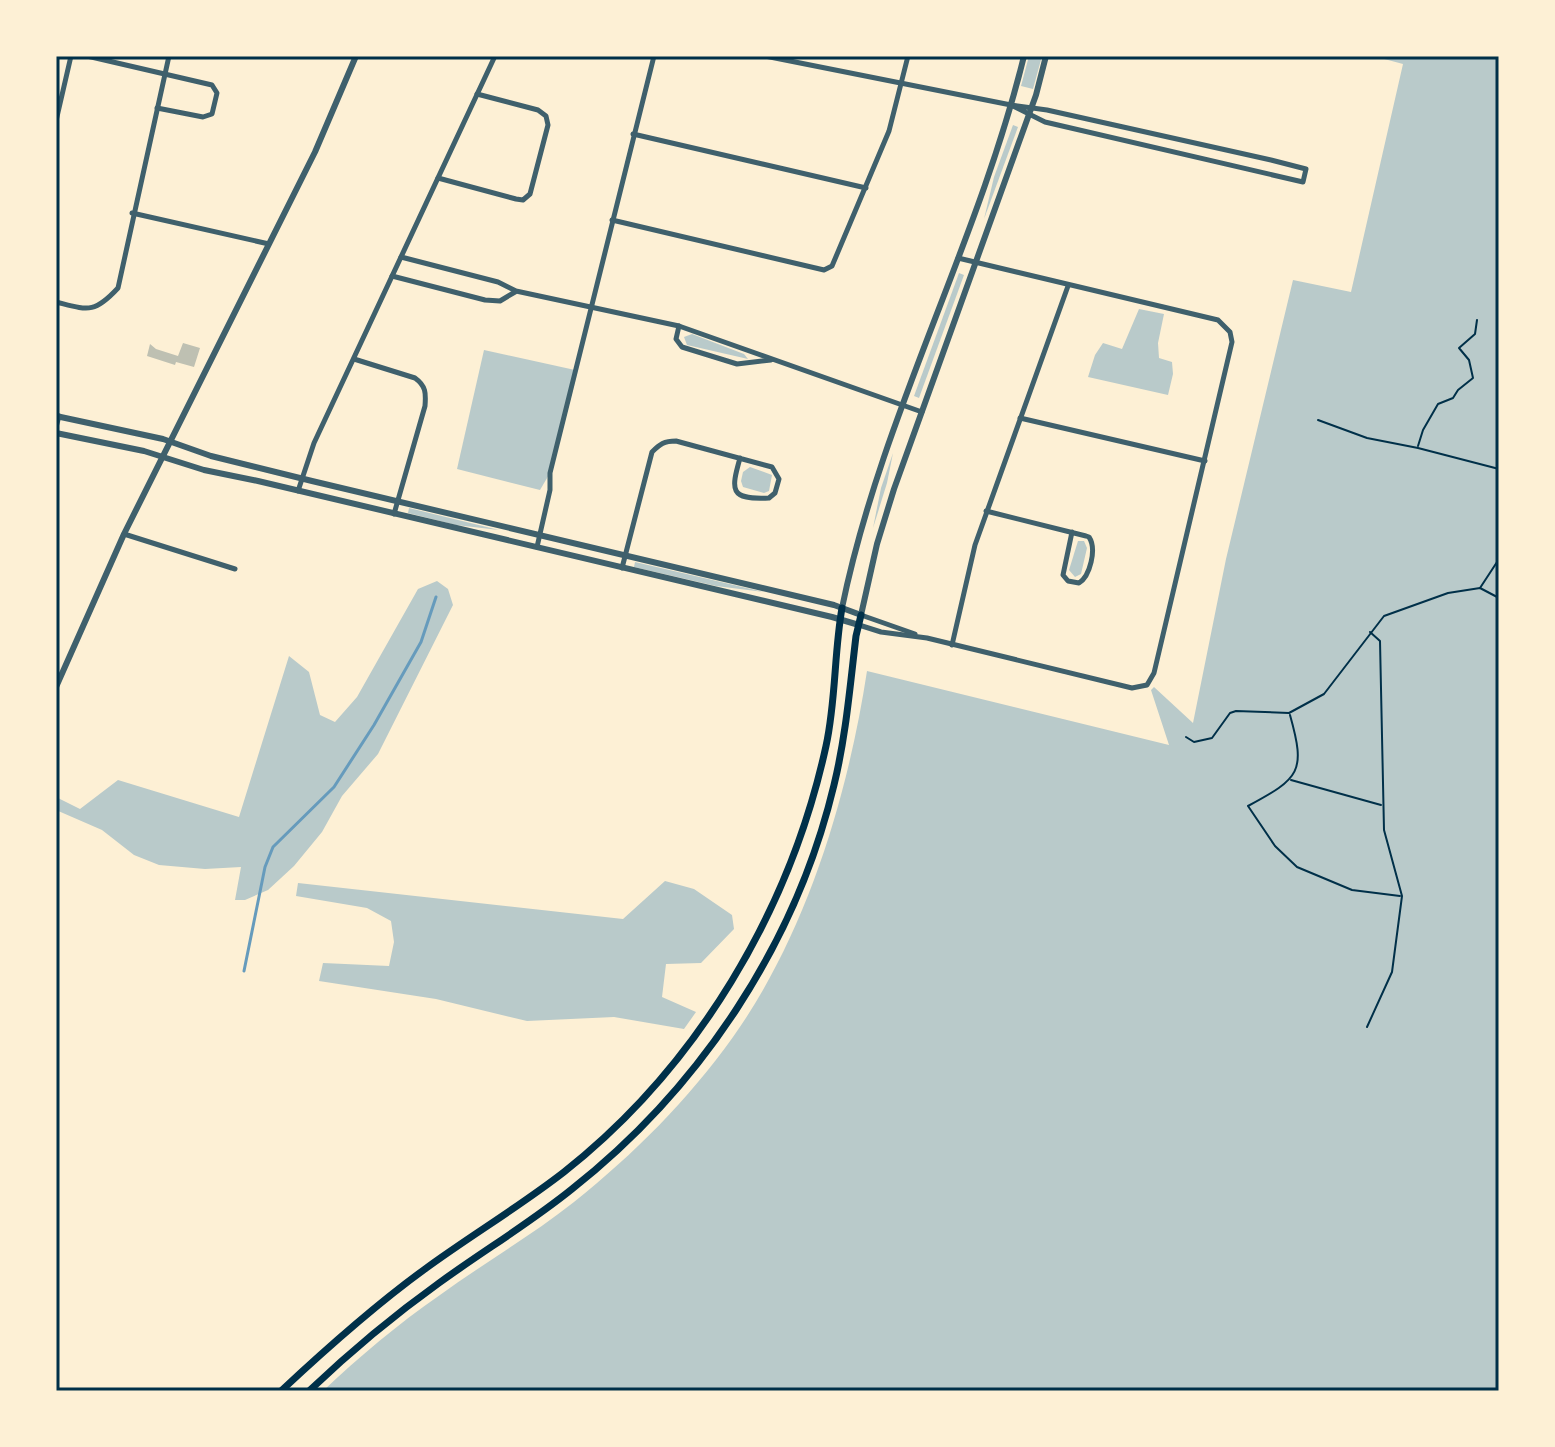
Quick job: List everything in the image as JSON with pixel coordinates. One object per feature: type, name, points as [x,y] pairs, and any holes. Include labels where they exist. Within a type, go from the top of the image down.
[{"type":"main road","points":[[281,1391],[393,1293],[580,1159],[629,1113],[696,1034],[749,950],[780,887],[800,835],[827,739],[842,608]]},
{"type":"main road","points":[[309,1391],[400,1312],[549,1207],[603,1164],[670,1097],[724,1027],[773,945],[806,875],[819,837],[839,765],[861,615]]},
{"type":"street","points":[[56,121],[71,56]]},
{"type":"street","points":[[87,56],[212,85],[217,93],[212,114],[203,117],[157,108]]},
{"type":"street","points":[[56,302],[89,309],[103,304],[118,288],[132,213],[169,56]]},
{"type":"street","points":[[56,687],[124,534],[315,152],[356,56]]},
{"type":"street","points":[[298,491],[354,359],[495,56]]},
{"type":"street","points":[[537,547],[550,490],[550,473],[654,56]]},
{"type":"street","points":[[765,56],[1011,105],[1306,169],[1303,182],[1045,122],[1030,111]]},
{"type":"street","points":[[612,220],[824,270],[832,266],[889,131],[908,56]]},
{"type":"street","points":[[842,608],[867,505],[1011,105],[1024,56]]},
{"type":"street","points":[[861,615],[881,529],[1030,111],[1046,56]]},
{"type":"street","points":[[438,178],[516,199],[523,200],[530,194],[548,125],[546,116],[538,110],[477,94]]},
{"type":"street","points":[[633,134],[866,188]]},
{"type":"street","points":[[132,213],[269,244]]},
{"type":"street","points":[[401,257],[498,282],[516,291],[679,326],[922,412]]},
{"type":"street","points":[[927,638],[881,632],[840,619],[204,470],[162,456],[56,430],[57,416],[398,502],[842,608],[952,645],[1132,688],[1147,685],[1154,673],[1232,342],[1228,328],[1218,320],[957,258]]},
{"type":"street","points":[[392,276],[485,300],[500,301],[516,291]]},
{"type":"street","points":[[952,645],[986,511],[1068,286]]},
{"type":"street","points":[[679,326],[676,339],[682,347],[737,364],[773,359]]},
{"type":"street","points":[[354,359],[415,378],[422,383],[426,392],[425,406],[394,514]]},
{"type":"street","points":[[1020,418],[1205,461]]},
{"type":"street","points":[[85,438],[90,422]]},
{"type":"street","points":[[622,568],[652,452],[659,444],[676,441],[740,458],[772,467],[779,479],[775,493],[769,498],[760,499],[739,494],[732,484],[740,458]]},
{"type":"street","points":[[986,511],[1072,532],[1089,537],[1094,545],[1087,576],[1079,583],[1068,581],[1063,575],[1072,532]]},
{"type":"street","points":[[124,534],[235,569]]},
{"type":"path","points":[[1418,448],[1423,430],[1438,404],[1453,398],[1473,378],[1469,360],[1459,348],[1475,334],[1477,320]]},
{"type":"path","points":[[1318,420],[1367,438],[1499,469]]},
{"type":"path","points":[[1480,588],[1499,559]]},
{"type":"path","points":[[1186,737],[1194,742],[1212,738],[1230,713],[1236,711],[1289,713],[1324,694],[1384,616],[1448,593],[1480,588],[1499,598]]},
{"type":"path","points":[[1367,1027],[1392,972],[1402,896],[1384,830],[1380,641],[1370,632]]},
{"type":"path","points":[[1289,713],[1299,759],[1297,769],[1290,780],[1248,806],[1285,858],[1297,867],[1352,890],[1402,896]]},
{"type":"path","points":[[1290,780],[1382,805]]},
{"type":"shaded area","points":[[1029,56],[1042,56],[1033,89],[1021,86]]},
{"type":"shaded area","points":[[1373,56],[1499,56],[1499,1391],[323,1391],[409,1317],[596,1184],[659,1125],[716,1060],[759,996],[782,953],[821,862],[848,766],[867,671],[1169,745],[1151,690],[1154,687],[1193,723],[1226,559],[1293,280],[1351,292],[1403,64]]},
{"type":"shaded area","points":[[1013,125],[1018,127],[984,219],[994,177]]},
{"type":"shaded area","points":[[959,273],[964,275],[919,398],[914,396]]},
{"type":"shaded area","points":[[1139,309],[1164,314],[1158,343],[1159,358],[1172,362],[1173,374],[1168,395],[1088,377],[1095,355],[1103,343],[1122,349]]},
{"type":"shaded area","points":[[692,334],[744,354],[748,359],[687,345],[684,337]]},
{"type":"shaded area","points":[[484,350],[575,370],[550,473],[540,490],[457,469]]},
{"type":"shaded area","points":[[893,453],[887,483],[873,528],[881,488]]},
{"type":"shaded area","points":[[750,467],[772,475],[769,491],[764,493],[743,487],[743,472]]},
{"type":"shaded area","points":[[409,508],[499,530],[456,525],[408,513]]},
{"type":"shaded area","points":[[1078,541],[1084,541],[1087,548],[1081,574],[1075,577],[1069,570]]},
{"type":"shaded area","points":[[635,562],[764,592],[716,586],[634,567]]},
{"type":"shaded area","points":[[437,581],[448,589],[453,605],[378,754],[342,796],[322,832],[294,866],[268,890],[245,900],[235,900],[241,867],[205,869],[159,865],[134,855],[102,830],[56,810],[56,797],[80,809],[118,780],[239,817],[289,656],[309,672],[320,715],[335,722],[357,697],[418,589]]},
{"type":"shaded area","points":[[665,881],[694,889],[732,915],[734,929],[701,963],[666,964],[662,997],[696,1012],[684,1029],[614,1017],[527,1021],[436,999],[319,981],[323,963],[389,966],[394,942],[391,921],[367,908],[296,896],[298,883],[623,919]]},
{"type":"building","points":[[183,343],[200,348],[194,367],[147,356],[150,344],[178,356]]},
{"type":"waterway","points":[[244,971],[265,867],[273,847],[334,787],[374,725],[421,642],[436,597]]}]
